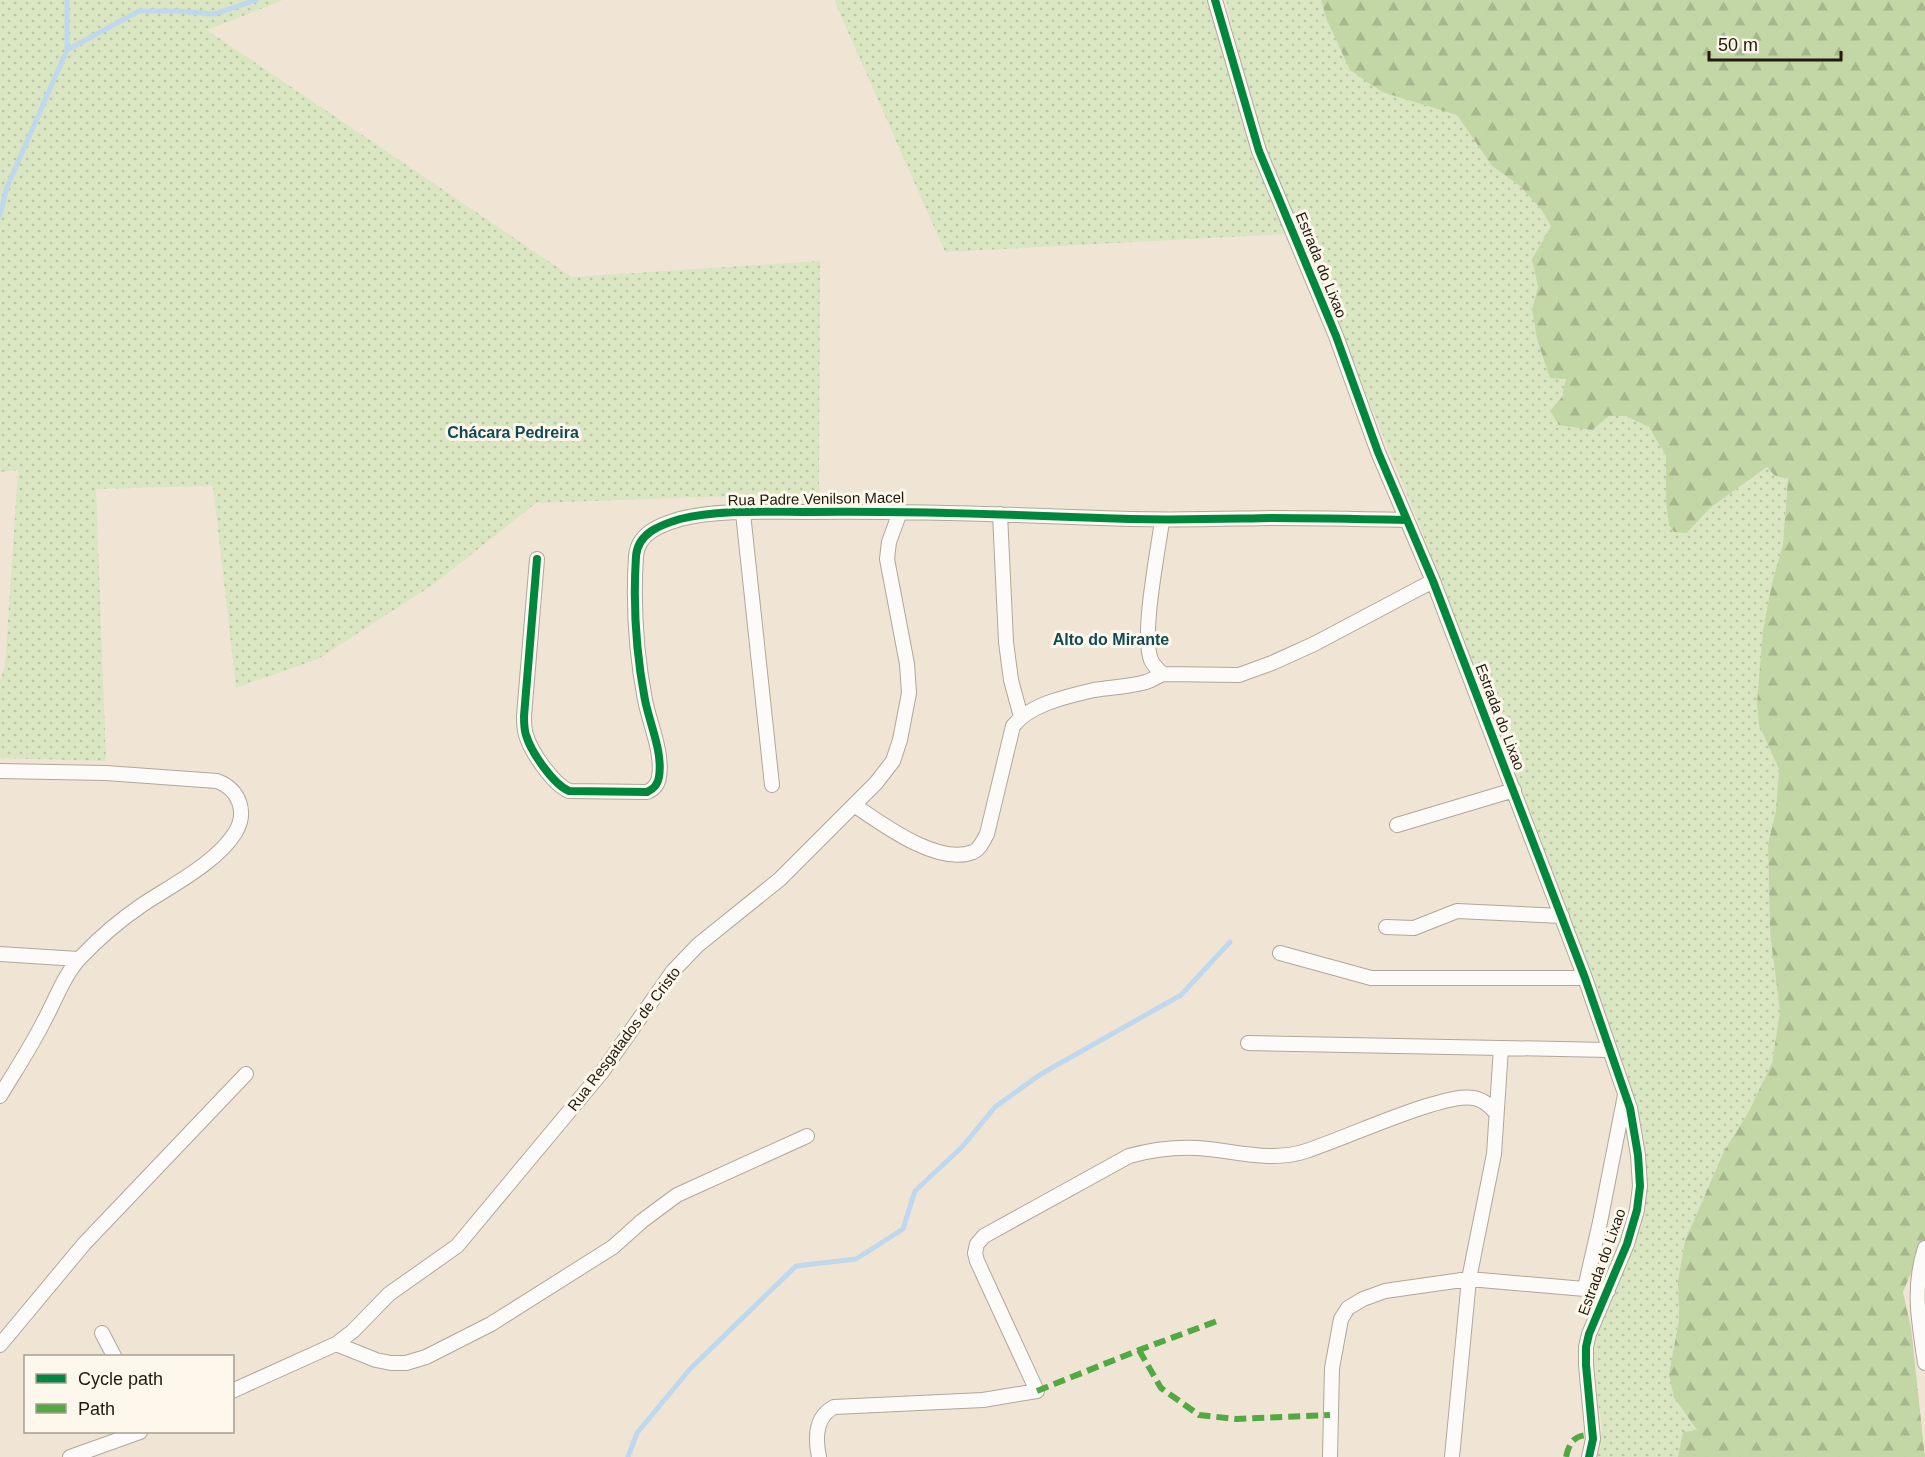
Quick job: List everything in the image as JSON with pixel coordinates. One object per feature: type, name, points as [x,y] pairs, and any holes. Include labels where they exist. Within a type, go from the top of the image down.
[{"type":"street","name":"Estrada do Lixao","points":[[1215,0],[1259,151],[1328,316],[1378,452],[1433,581],[1562,916],[1625,1093],[1638,1155],[1640,1186],[1637,1210],[1630,1233],[1589,1334],[1586,1347],[1593,1425],[1589,1457]]},
{"type":"street","name":"Rua Padre Venilson Macel","points":[[537,559],[524,716],[526,735],[533,751],[560,787],[569,791],[647,792],[654,789],[658,783],[660,762],[645,700],[637,641],[635,590],[638,543],[645,535],[661,526],[681,519],[744,513],[900,512],[1162,521],[1274,518],[1407,520]]},
{"type":"street","name":"Rua Resgatados de Cristo","points":[[234,1390],[336,1344],[353,1331],[390,1294],[457,1246],[602,1072],[673,971],[698,945],[780,879],[876,783],[892,761],[900,740],[909,693],[907,664],[887,559],[889,542],[900,512]]},
{"type":"street","points":[[744,513],[772,785]]},
{"type":"street","points":[[1000,514],[1006,642],[1011,680],[1021,717]]},
{"type":"street","points":[[1162,521],[1148,647],[1151,661],[1163,674]]},
{"type":"street","points":[[854,805],[895,833],[920,846],[950,854],[973,852],[980,847],[987,834],[1014,726],[1032,709],[1094,690],[1146,682],[1163,674],[1239,675],[1314,644],[1433,581]]},
{"type":"street","points":[[0,771],[106,773],[218,781],[233,789],[239,798],[241,807],[236,832],[221,849],[200,867],[139,907],[78,959],[0,1096]]},
{"type":"street","points":[[1397,825],[1514,790]]},
{"type":"street","points":[[1386,927],[1414,928],[1457,911],[1562,916]]},
{"type":"street","points":[[1280,953],[1371,978],[1585,978]]},
{"type":"street","points":[[0,954],[78,959]]},
{"type":"street","points":[[1248,1043],[1610,1050]]},
{"type":"street","points":[[1452,1457],[1469,1279],[1494,1155],[1501,1048]]},
{"type":"street","points":[[0,1345],[84,1244],[246,1074]]},
{"type":"street","points":[[1585,1288],[1625,1093]]},
{"type":"street","points":[[819,1457],[817,1430],[820,1419],[825,1412],[834,1407],[983,1400],[1037,1391],[977,1261],[975,1253],[977,1244],[984,1236],[1129,1156],[1147,1151],[1190,1148],[1247,1155],[1288,1155],[1318,1147],[1405,1112],[1461,1098],[1477,1099],[1487,1104],[1496,1113]]},
{"type":"street","points":[[336,1344],[356,1353],[391,1363],[406,1363],[426,1357],[491,1324],[613,1247],[642,1221],[677,1195],[807,1136]]},
{"type":"street","points":[[1925,1248],[1917,1282],[1917,1306],[1925,1363]]},
{"type":"street","points":[[1330,1457],[1332,1368],[1341,1319],[1348,1308],[1363,1299],[1385,1291],[1469,1279],[1608,1291]]},
{"type":"street","points":[[102,1334],[113,1355]]},
{"type":"street","points":[[70,1457],[135,1433]]},
{"type":"green space","points":[[0,0],[283,0],[207,30],[572,277],[820,261],[819,493],[536,503],[434,584],[318,659],[236,688],[213,486],[96,489],[106,761],[0,758],[0,680],[5,665],[18,470],[0,472]]},
{"type":"green space","points":[[834,0],[1209,0],[1269,191],[1286,234],[945,252]]},
{"type":"green space","points":[[1226,0],[1321,0],[1441,109],[1457,115],[1492,166],[1520,186],[1541,209],[1551,226],[1532,259],[1538,287],[1532,310],[1537,339],[1566,379],[1562,397],[1592,430],[1609,416],[1626,416],[1649,427],[1666,456],[1666,503],[1669,525],[1688,533],[1710,508],[1767,467],[1788,478],[1783,544],[1772,583],[1770,747],[1779,769],[1776,810],[1768,844],[1770,933],[1780,1011],[1772,1063],[1748,1113],[1724,1151],[1685,1241],[1678,1281],[1679,1319],[1674,1346],[1688,1416],[1697,1430],[1678,1457],[1597,1457],[1602,1427],[1594,1379],[1593,1352],[1597,1328],[1642,1219],[1646,1199],[1646,1155],[1638,1107],[1579,942],[1414,511],[1268,156]]},
{"type":"green space","points":[[1321,0],[1925,0],[1925,1240],[1903,1292],[1911,1328],[1925,1457],[1678,1457],[1683,1432],[1697,1430],[1674,1397],[1669,1375],[1679,1319],[1678,1281],[1685,1241],[1724,1151],[1748,1113],[1772,1063],[1780,1011],[1770,933],[1768,844],[1776,810],[1779,769],[1759,725],[1757,703],[1763,631],[1772,583],[1783,544],[1788,478],[1775,476],[1767,467],[1710,508],[1687,533],[1674,532],[1669,525],[1666,503],[1666,456],[1649,427],[1626,416],[1609,416],[1592,430],[1559,425],[1550,411],[1562,397],[1566,379],[1550,378],[1537,339],[1532,310],[1538,287],[1532,259],[1551,226],[1541,209],[1520,186],[1492,166],[1457,115],[1382,92],[1350,70],[1327,20]]},
{"type":"waterway","points":[[0,215],[7,187],[67,50],[67,0]]},
{"type":"waterway","points":[[67,50],[139,11],[214,14],[256,0]]},
{"type":"waterway","points":[[628,1457],[637,1433],[690,1369],[796,1266],[856,1259],[903,1229],[915,1191],[962,1147],[995,1107],[1041,1074],[1181,995],[1230,942]]},
{"type":"marked path","points":[[1037,1391],[1220,1320]]},
{"type":"marked path","points":[[1139,1350],[1161,1388],[1199,1415],[1236,1419],[1330,1415]]},
{"type":"marked path","points":[[1566,1457],[1575,1439],[1587,1435],[1593,1439]]},
{"type":"cycle path","points":[[1215,0],[1259,151],[1336,336],[1378,452],[1433,581],[1585,978],[1630,1108],[1638,1155],[1640,1186],[1637,1210],[1627,1244],[1589,1334],[1586,1347],[1593,1439],[1589,1457]]},
{"type":"cycle path","points":[[537,559],[524,716],[529,742],[550,775],[569,791],[647,792],[657,784],[660,768],[658,748],[645,700],[639,664],[635,610],[636,556],[641,541],[651,531],[672,521],[727,512],[955,513],[1186,520],[1272,518],[1407,520]]},
{"type":"district","name":"Chácara Pedreira","points":[[513,432]]},
{"type":"district","name":"Alto do Mirante","points":[[1111,639]]}]
